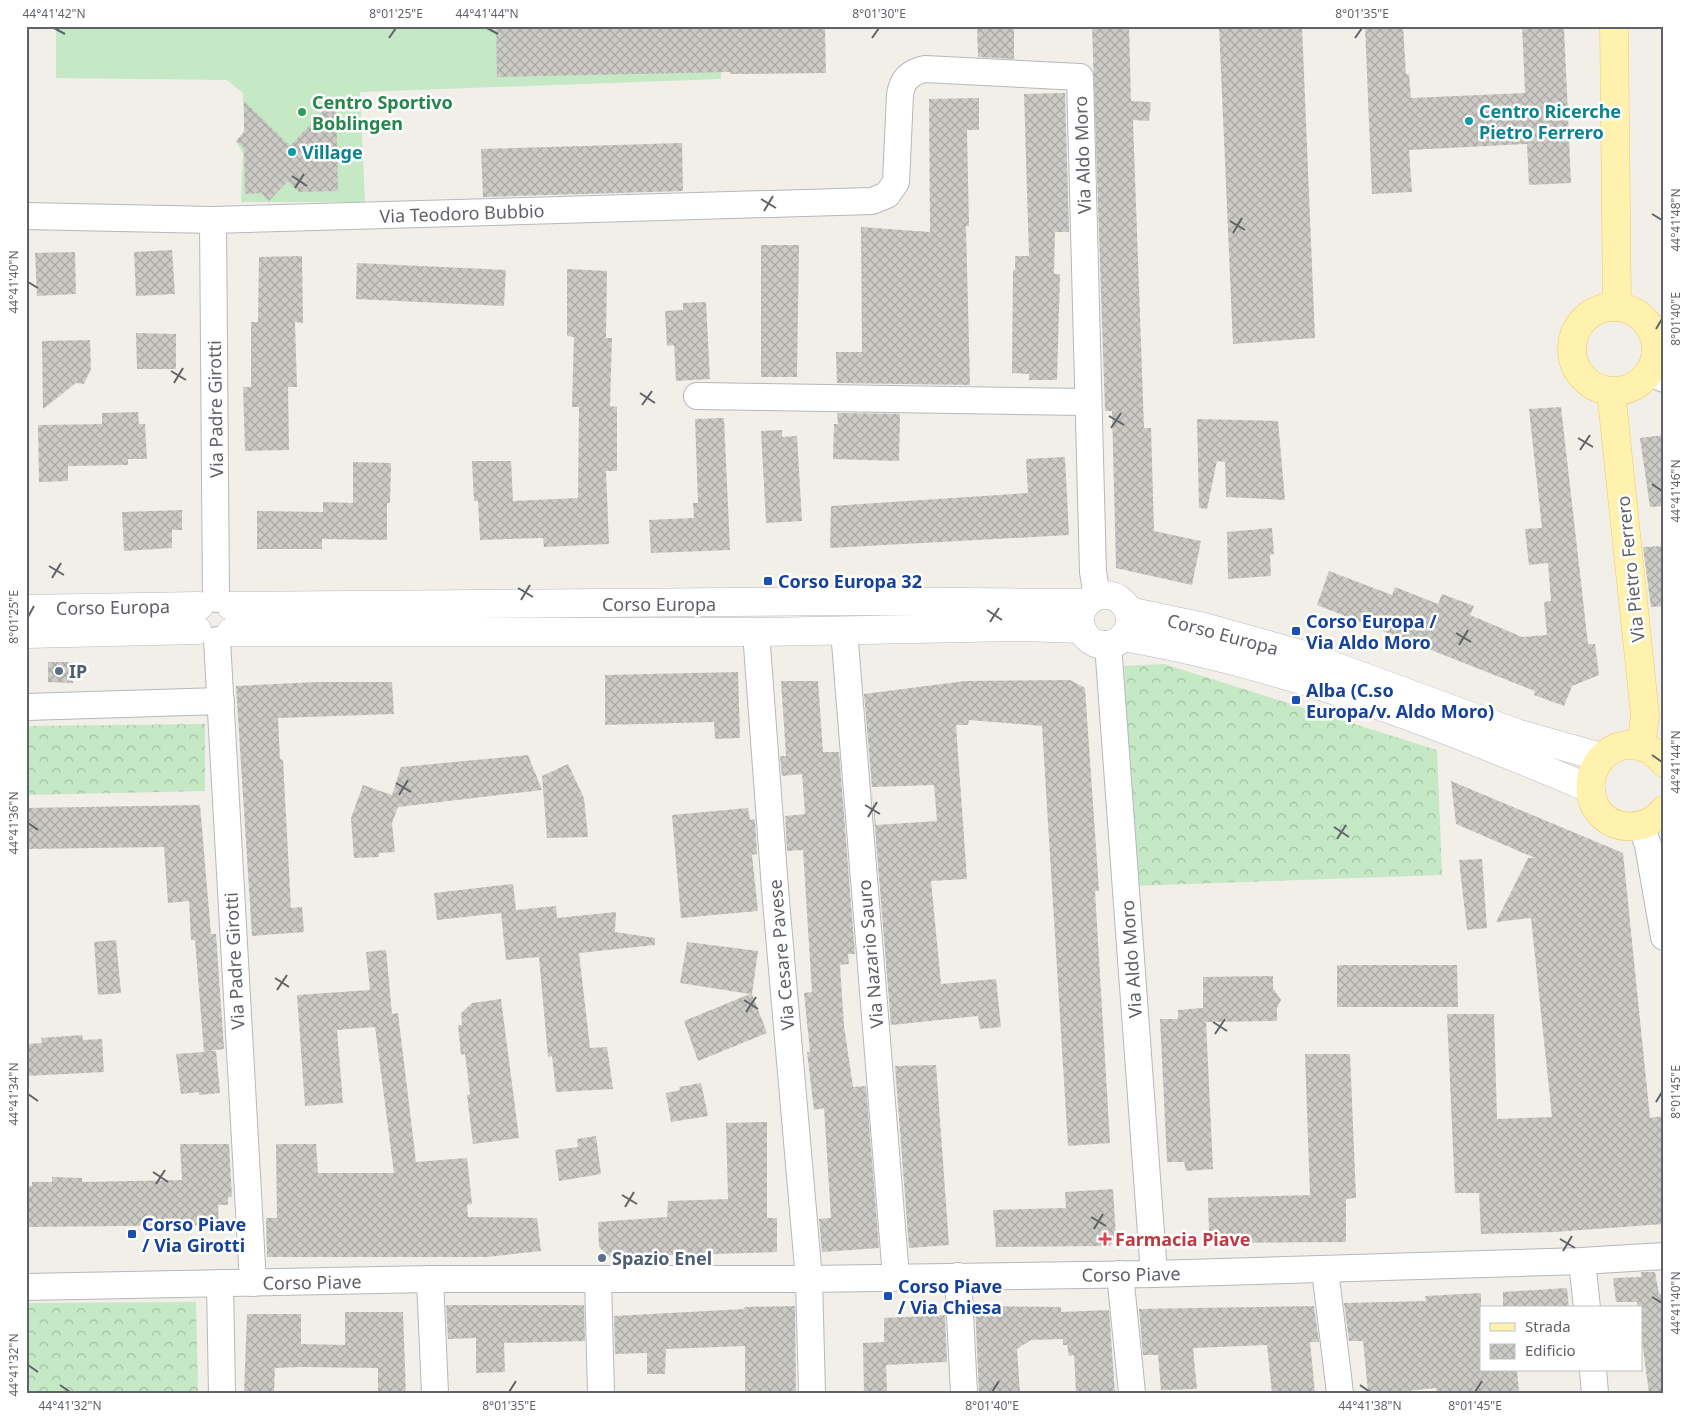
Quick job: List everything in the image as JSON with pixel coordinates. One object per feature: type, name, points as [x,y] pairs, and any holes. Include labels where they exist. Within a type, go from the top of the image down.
[{"type":"main road","points":[[1616,29],[1617,307]]},
{"type":"main road","points":[[1617,307],[1631,311],[1644,319],[1652,331],[1656,345],[1656,376],[1625,390],[1611,391],[1595,387],[1582,377],[1574,362],[1572,346],[1576,330],[1586,317],[1601,309],[1617,307]]},
{"type":"main road","name":"Via Pietro Ferrero","points":[[1611,391],[1645,715],[1641,746]]},
{"type":"main road","name":"Corso Europa","points":[[26,609],[215,619],[756,632],[1022,627],[1088,609],[1113,596],[1121,600],[1120,631]]},
{"type":"main road","name":"Corso Europa","points":[[26,634],[215,619],[859,601],[1088,609]]},
{"type":"main road","name":"Corso Europa","points":[[1088,609],[1092,641],[1099,644],[1120,631],[1204,627],[1304,655],[1519,734],[1601,757]]},
{"type":"main road","name":"Corso Europa","points":[[1120,631],[1298,678],[1515,756],[1591,789]]},
{"type":"main road","points":[[1657,817],[1627,827],[1614,824],[1603,816],[1595,805],[1590,780],[1594,768],[1601,757],[1626,745],[1641,746],[1653,751],[1664,763]]},
{"type":"street","name":"Via Aldo Moro","points":[[893,189],[896,182],[901,88],[910,74],[925,70],[1080,77],[1093,572],[1088,609]]},
{"type":"street","name":"Via Teodoro Bubbio","points":[[26,216],[213,220],[872,201],[880,200],[893,189]]},
{"type":"street","name":"Via Padre Girotti","points":[[213,220],[215,619],[257,1283]]},
{"type":"street","points":[[698,396],[1088,402]]},
{"type":"street","name":"Via Nazario Sauro","points":[[844,630],[896,1277]]},
{"type":"street","name":"Via Aldo Moro","points":[[1120,631],[1154,1274]]},
{"type":"street","name":"Via Cesare Pavese","points":[[756,632],[775,889],[809,1279],[812,1393]]},
{"type":"street","points":[[26,707],[220,701]]},
{"type":"street","points":[[1657,817],[1648,845],[1664,937]]},
{"type":"street","name":"Corso Piave","points":[[26,1287],[430,1279],[809,1279],[1154,1274],[1582,1261],[1664,1256]]},
{"type":"street","points":[[1582,1261],[1587,1306]]},
{"type":"street","points":[[1326,1270],[1340,1393]]},
{"type":"street","points":[[1120,1274],[1132,1393]]},
{"type":"street","points":[[958,1276],[964,1393]]},
{"type":"street","points":[[430,1279],[435,1393]]},
{"type":"street","points":[[598,1279],[601,1393]]},
{"type":"street","points":[[220,1283],[222,1393]]},
{"type":"street","points":[[1593,1372],[1596,1393]]},
{"type":"green space","name":"Centro Sportivo Boblingen","points":[[56,26],[721,26],[721,79],[360,92],[365,202],[241,202],[243,154],[236,141],[244,132],[243,93],[227,80],[56,78]]},
{"type":"green space","points":[[1164,664],[1437,750],[1442,875],[1132,886],[1124,666]]},
{"type":"green space","points":[[205,724],[205,791],[26,795],[26,726]]},
{"type":"green space","points":[[196,1302],[198,1393],[26,1393],[26,1303]]},
{"type":"building","points":[[496,26],[825,26],[826,73],[730,74],[730,72],[497,77]]},
{"type":"building","points":[[977,26],[1014,26],[1014,59],[978,57]]},
{"type":"building","points":[[1092,26],[1129,26],[1131,101],[1151,102],[1149,121],[1133,120],[1144,428],[1151,428],[1154,531],[1201,541],[1192,585],[1116,568],[1112,411],[1105,411]]},
{"type":"building","points":[[1219,26],[1302,26],[1315,338],[1233,344]]},
{"type":"building","name":"Centro Ricerche Pietro Ferrero","points":[[1365,26],[1403,26],[1406,74],[1409,74],[1411,98],[1525,93],[1522,26],[1564,26],[1571,183],[1529,185],[1527,144],[1409,150],[1412,192],[1372,194]]},
{"type":"building","points":[[1065,93],[1069,232],[1055,232],[1054,274],[1060,274],[1057,380],[1029,380],[1029,374],[1012,373],[1013,270],[1015,270],[1015,256],[1029,256],[1024,94]]},
{"type":"building","name":"Village","points":[[336,97],[338,191],[299,192],[288,181],[269,201],[261,193],[245,194],[244,148],[236,141],[244,132],[244,101],[290,146]]},
{"type":"building","points":[[979,98],[979,130],[967,130],[969,226],[966,226],[970,385],[837,383],[836,352],[862,352],[861,227],[930,232],[929,99]]},
{"type":"building","points":[[682,143],[683,191],[483,197],[481,149]]},
{"type":"building","points":[[761,245],[799,245],[797,377],[761,377]]},
{"type":"building","points":[[172,250],[175,294],[136,296],[134,252]]},
{"type":"building","points":[[75,252],[76,294],[37,296],[35,253]]},
{"type":"building","points":[[302,256],[303,323],[295,322],[297,387],[288,387],[289,450],[245,451],[243,387],[251,387],[251,322],[258,322],[259,257]]},
{"type":"building","points":[[357,263],[506,270],[504,306],[356,299]]},
{"type":"building","points":[[567,269],[607,271],[606,338],[612,338],[610,406],[617,407],[617,471],[606,471],[609,544],[544,547],[543,538],[480,540],[478,501],[474,501],[472,461],[511,461],[513,501],[578,498],[579,407],[572,407],[574,337],[567,336]]},
{"type":"building","points":[[706,302],[710,379],[676,381],[674,345],[667,346],[665,311],[683,310],[683,303]]},
{"type":"building","points":[[136,333],[176,334],[176,369],[137,369]]},
{"type":"building","points":[[90,340],[91,369],[84,384],[76,383],[43,409],[42,341]]},
{"type":"building","points":[[1561,407],[1588,644],[1595,644],[1599,675],[1572,686],[1564,706],[1534,695],[1535,691],[1317,605],[1329,571],[1392,595],[1395,587],[1438,604],[1442,594],[1474,606],[1470,615],[1522,637],[1547,635],[1544,602],[1551,601],[1548,563],[1529,565],[1525,529],[1542,528],[1529,409]]},
{"type":"building","points":[[138,412],[139,424],[145,424],[147,459],[128,459],[128,465],[68,466],[68,481],[39,482],[38,425],[102,424],[102,413]]},
{"type":"building","points":[[837,413],[900,414],[899,461],[833,459],[834,424],[838,424]]},
{"type":"building","points":[[724,418],[730,550],[651,553],[649,520],[694,518],[693,503],[698,503],[695,419]]},
{"type":"building","points":[[1197,419],[1278,421],[1285,500],[1226,497],[1225,462],[1217,461],[1207,509],[1199,508]]},
{"type":"building","points":[[782,430],[782,437],[797,436],[802,521],[766,523],[761,431]]},
{"type":"building","points":[[1664,435],[1664,506],[1650,507],[1640,438]]},
{"type":"building","points":[[1065,457],[1069,535],[830,548],[831,506],[1028,493],[1026,459]]},
{"type":"building","points":[[353,462],[391,463],[390,503],[387,503],[387,540],[322,539],[322,549],[257,549],[257,511],[323,512],[323,502],[353,503]]},
{"type":"building","points":[[182,510],[182,530],[172,530],[172,548],[124,551],[122,512]]},
{"type":"building","points":[[1272,528],[1274,554],[1270,555],[1271,576],[1228,579],[1227,532]]},
{"type":"building","points":[[1664,546],[1664,606],[1651,607],[1643,547]]},
{"type":"building","points":[[48,662],[73,662],[73,683],[48,682]]},
{"type":"building","points":[[738,672],[740,738],[715,739],[714,722],[605,725],[605,675]]},
{"type":"building","points":[[1070,680],[1085,688],[1099,891],[1095,891],[1110,1143],[1068,1146],[1042,726],[969,720],[968,725],[956,725],[967,879],[931,881],[941,984],[996,979],[1001,1027],[980,1029],[978,1016],[891,1025],[872,791],[876,825],[937,821],[934,785],[872,787],[864,694],[965,681]]},
{"type":"building","points":[[781,681],[818,681],[823,752],[839,752],[855,954],[848,954],[849,964],[840,965],[844,1026],[853,1087],[866,1086],[879,1248],[822,1252],[819,1219],[831,1218],[824,1108],[814,1110],[807,1052],[810,1052],[804,993],[812,992],[803,850],[787,851],[785,816],[805,814],[802,774],[782,776],[780,756],[786,756]]},
{"type":"building","points":[[317,682],[392,682],[394,714],[278,718],[280,759],[283,760],[291,908],[302,907],[304,932],[252,936],[236,686]]},
{"type":"building","points":[[528,755],[542,790],[398,807],[392,823],[395,852],[379,853],[379,857],[354,858],[351,818],[363,785],[392,795],[401,767]]},
{"type":"building","points":[[568,764],[584,798],[588,837],[547,838],[542,776]]},
{"type":"building","points":[[1451,781],[1623,853],[1650,1118],[1664,1116],[1664,1224],[1554,1232],[1481,1234],[1479,1193],[1455,1193],[1447,1014],[1494,1014],[1497,1119],[1552,1117],[1531,918],[1496,922],[1528,858],[1535,858],[1456,824]]},
{"type":"building","points":[[200,805],[211,934],[216,934],[224,1049],[208,1051],[216,1051],[220,1093],[199,1095],[199,1092],[181,1094],[176,1054],[204,1052],[195,940],[191,940],[189,901],[168,903],[164,847],[26,849],[26,808]]},
{"type":"building","points":[[748,808],[750,820],[755,819],[757,854],[752,855],[758,911],[681,918],[672,815]]},
{"type":"building","points":[[1482,859],[1487,928],[1467,930],[1459,860]]},
{"type":"building","points":[[513,884],[516,910],[556,906],[557,918],[616,912],[615,932],[655,938],[655,945],[579,953],[590,1048],[607,1047],[613,1089],[556,1092],[552,1056],[548,1057],[539,957],[506,960],[501,913],[437,920],[434,893]]},
{"type":"building","points":[[116,940],[121,993],[98,995],[94,942]]},
{"type":"building","points":[[687,942],[758,951],[752,994],[767,1033],[698,1061],[684,1021],[750,994],[680,983]]},
{"type":"building","points":[[386,950],[392,1014],[398,1013],[416,1162],[467,1158],[472,1204],[467,1205],[468,1217],[537,1218],[541,1251],[486,1257],[267,1257],[266,1218],[277,1218],[276,1144],[316,1144],[318,1173],[394,1173],[375,1027],[337,1030],[343,1103],[305,1106],[297,995],[370,990],[366,952]]},
{"type":"building","points":[[1337,965],[1457,965],[1458,1007],[1337,1007]]},
{"type":"building","points":[[1273,976],[1273,988],[1281,1000],[1277,1008],[1277,1021],[1206,1022],[1213,1169],[1186,1171],[1184,1162],[1167,1162],[1160,1019],[1178,1019],[1178,1010],[1203,1008],[1203,977]]},
{"type":"building","points":[[501,999],[519,1138],[473,1144],[467,1095],[470,1094],[465,1054],[461,1055],[458,1025],[462,1025],[461,1013],[472,1003]]},
{"type":"building","points":[[82,1035],[83,1040],[102,1039],[104,1072],[26,1076],[26,1044],[42,1043],[41,1038]]},
{"type":"building","points":[[1305,1054],[1350,1054],[1356,1198],[1346,1199],[1346,1242],[1214,1243],[1215,1231],[1209,1231],[1208,1198],[1310,1195]]},
{"type":"building","points":[[936,1065],[949,1245],[909,1248],[895,1066]]},
{"type":"building","points":[[701,1083],[708,1116],[671,1122],[666,1093],[680,1090],[679,1087]]},
{"type":"building","points":[[767,1122],[767,1218],[777,1218],[777,1252],[610,1257],[599,1247],[598,1222],[667,1217],[668,1201],[728,1199],[726,1123]]},
{"type":"building","points":[[596,1136],[601,1174],[559,1181],[555,1150],[578,1147],[577,1139]]},
{"type":"building","points":[[180,1144],[229,1144],[232,1197],[228,1197],[228,1205],[218,1205],[219,1225],[26,1227],[26,1186],[32,1186],[32,1182],[52,1182],[52,1177],[82,1178],[82,1182],[182,1180]]},
{"type":"building","points":[[1113,1189],[1116,1237],[1110,1246],[996,1247],[993,1210],[1066,1208],[1065,1192]]},
{"type":"building","points":[[1641,1272],[1655,1272],[1659,1294],[1664,1293],[1664,1393],[1649,1393],[1642,1341],[1642,1306],[1638,1306],[1637,1302],[1616,1302],[1613,1278],[1641,1277]]},
{"type":"building","points":[[1567,1288],[1569,1306],[1503,1306],[1503,1292]]},
{"type":"building","points":[[1481,1293],[1480,1372],[1517,1372],[1519,1393],[1437,1393],[1436,1388],[1407,1391],[1368,1391],[1363,1341],[1349,1341],[1344,1303],[1426,1301],[1425,1296]]},
{"type":"building","points":[[446,1305],[584,1305],[585,1341],[504,1343],[505,1372],[476,1373],[476,1338],[448,1339]]},
{"type":"building","points":[[795,1306],[796,1393],[745,1393],[745,1346],[666,1349],[665,1374],[647,1374],[647,1353],[615,1354],[614,1316],[744,1309],[744,1307]]},
{"type":"building","points":[[975,1306],[1061,1307],[1061,1312],[1109,1310],[1115,1393],[1076,1393],[1074,1355],[1069,1356],[1067,1345],[1063,1345],[1063,1339],[1031,1340],[1017,1349],[1020,1393],[979,1393]]},
{"type":"building","points":[[1314,1306],[1319,1342],[1310,1342],[1315,1393],[1272,1393],[1267,1345],[1193,1348],[1197,1389],[1161,1390],[1158,1355],[1143,1355],[1139,1309]]},
{"type":"building","points":[[345,1312],[403,1312],[406,1393],[378,1393],[378,1368],[301,1367],[275,1368],[274,1393],[244,1393],[247,1314],[301,1314],[301,1344],[345,1345]]},
{"type":"building","points":[[945,1315],[947,1362],[886,1365],[887,1393],[864,1393],[863,1343],[884,1342],[884,1318]]},
{"type":"place","name":"Centro Sportivo Boblingen","points":[[302,112]]},
{"type":"place","name":"Centro Ricerche Pietro Ferrero","points":[[1469,121]]},
{"type":"place","name":"Village","points":[[292,152]]},
{"type":"place","name":"Corso Europa 32","points":[[768,581]]},
{"type":"place","name":"Corso Europa / Via Aldo Moro","points":[[1296,631]]},
{"type":"place","name":"IP","points":[[59,671]]},
{"type":"place","name":"Alba (C.so Europa/v. Aldo Moro)","points":[[1296,700]]},
{"type":"place","name":"Corso Piave / Via Girotti","points":[[132,1234]]},
{"type":"place","name":"Farmacia Piave","points":[[1105,1239]]},
{"type":"place","name":"Spazio Enel","points":[[602,1258]]},
{"type":"place","name":"Corso Piave / Via Chiesa","points":[[888,1296]]}]
